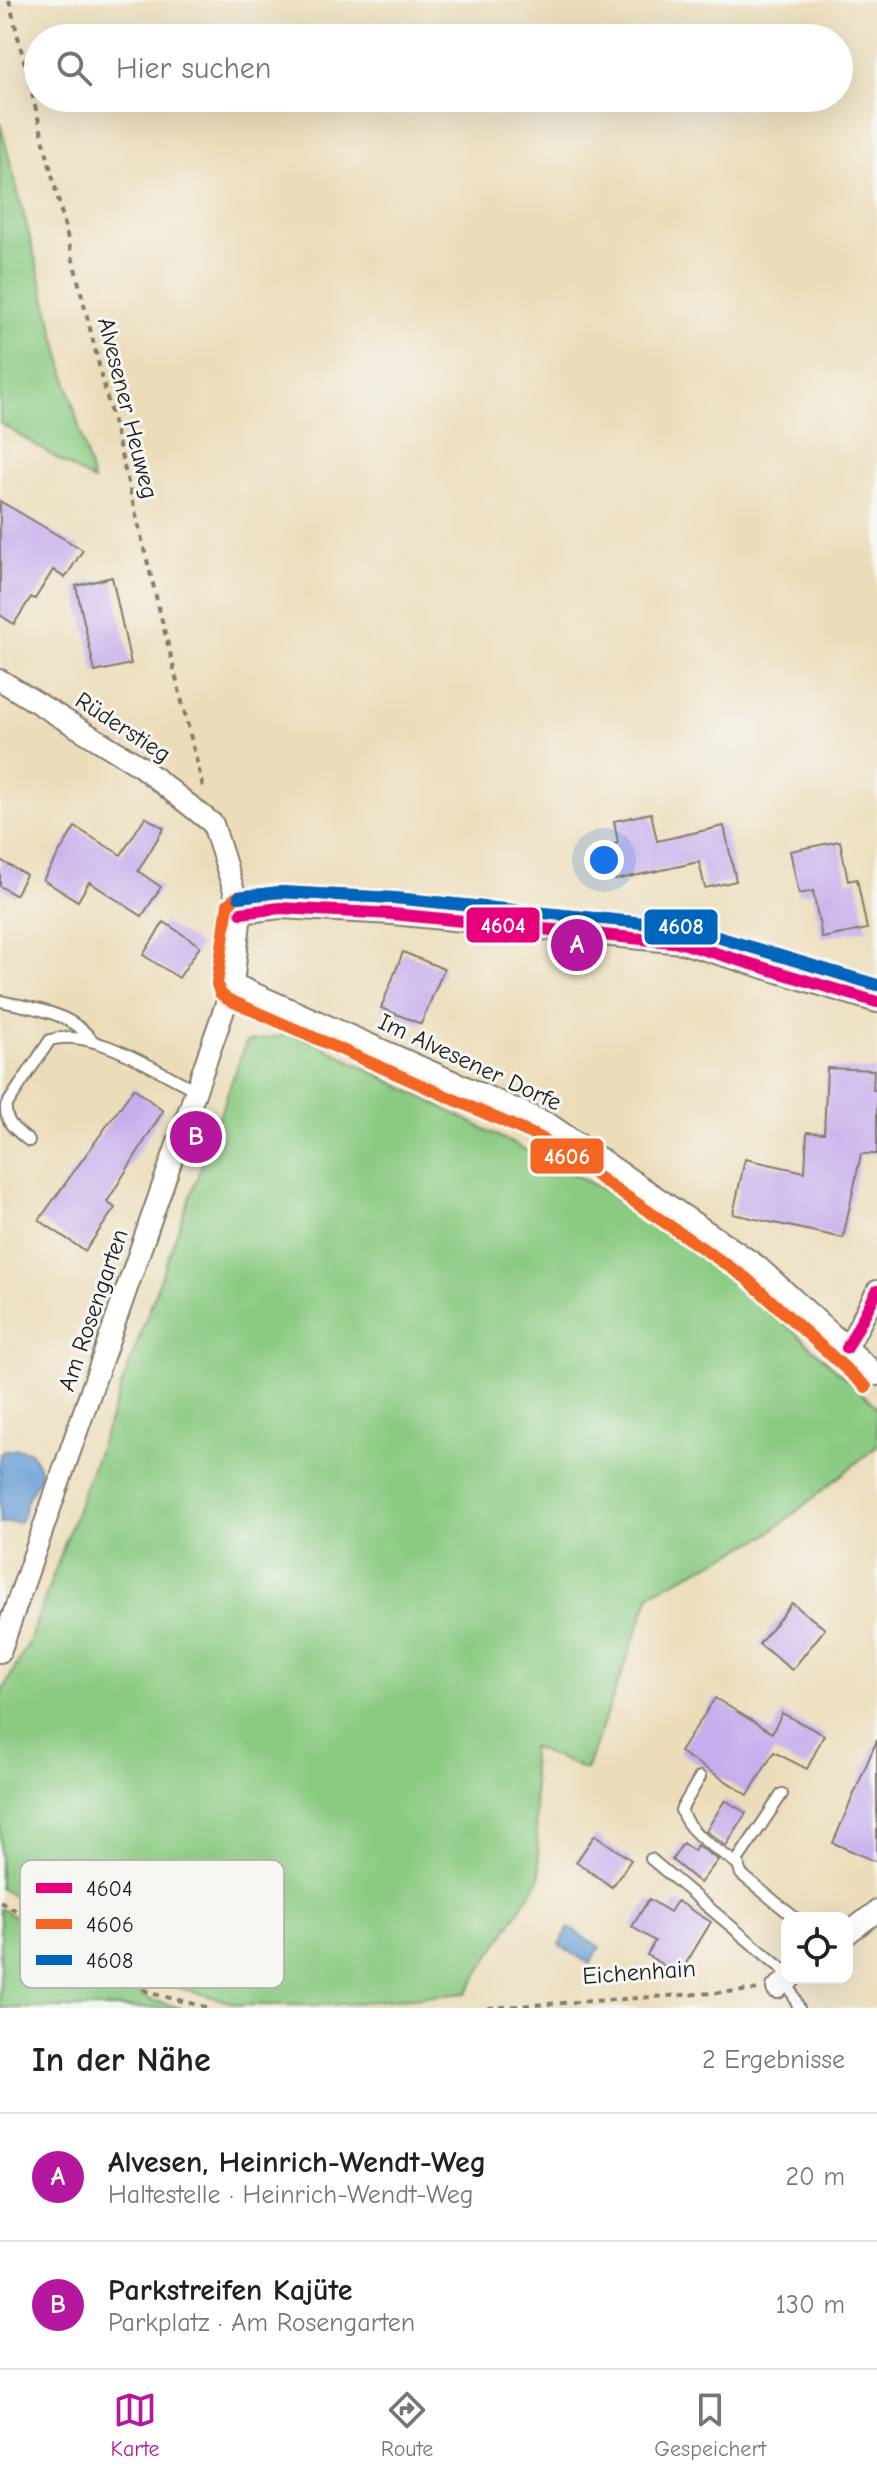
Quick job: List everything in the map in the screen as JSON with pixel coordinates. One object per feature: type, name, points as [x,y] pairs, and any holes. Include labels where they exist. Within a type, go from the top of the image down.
[{"type":"street","name":"Rüderstieg","points":[[0,680],[140,766],[213,824]]},
{"type":"street","points":[[213,824],[241,913],[233,984]]},
{"type":"street","points":[[241,913],[280,908],[393,914],[682,943],[877,1002]]},
{"type":"street","name":"Am Rosengarten","points":[[0,1652],[233,984]]},
{"type":"street","name":"Im Alvesener Dorfe","points":[[233,984],[549,1124],[756,1265],[877,1375]]},
{"type":"street","points":[[847,1348],[877,1291]]},
{"type":"street","points":[[853,1929],[877,1911]]},
{"type":"lane","points":[[1,1001],[60,1015],[85,1030],[94,1042]]},
{"type":"lane","points":[[29,1141],[5,1117],[9,1098],[50,1040],[59,1037],[94,1042],[196,1090]]},
{"type":"lane","points":[[700,1777],[681,1810],[683,1818],[690,1828],[739,1865]]},
{"type":"lane","points":[[782,1794],[737,1861],[741,1874],[788,1912]]},
{"type":"lane","points":[[651,1859],[781,1976]]},
{"type":"lane","points":[[787,1984],[799,2008]]},
{"type":"path","name":"Alvesener Heuweg","points":[[9,0],[24,61]]},
{"type":"path","name":"Alvesener Heuweg","points":[[37,112],[213,824]]},
{"type":"path","points":[[0,1901],[20,1913]]},
{"type":"path","name":"Eichenhain","points":[[488,2008],[781,1980]]},
{"type":"path","points":[[142,1988],[150,1993],[210,2008]]},
{"type":"green space","points":[[0,123],[93,481],[0,423]]},
{"type":"green space","points":[[296,1033],[610,1193],[743,1285],[877,1407],[877,1446],[766,1536],[651,1593],[586,1770],[531,1747],[540,1878],[466,1993],[330,2005],[241,2005],[180,1988],[284,1988],[284,1860],[20,1860],[20,1901],[0,1888],[0,1696],[29,1642],[246,1042]]},
{"type":"green space","points":[[0,1908],[20,1920],[20,1988],[131,1988],[151,2000],[182,2008],[0,2008]]},
{"type":"water","points":[[29,1451],[36,1461],[40,1468],[39,1479],[29,1495],[20,1522],[0,1523],[0,1452]]},
{"type":"water","points":[[569,1928],[600,1947],[590,1964],[559,1945]]},
{"type":"building","points":[[0,501],[83,550],[65,578],[53,570],[14,624],[0,615]]},
{"type":"building","points":[[112,577],[131,664],[95,672],[76,586]]},
{"type":"building","points":[[651,813],[657,841],[724,826],[736,881],[705,888],[699,862],[615,880],[607,846],[618,843],[614,821]]},
{"type":"building","points":[[145,817],[164,828],[138,871],[161,887],[142,916],[89,882],[78,901],[43,880],[75,827],[121,855]]},
{"type":"building","points":[[840,841],[848,881],[857,879],[867,929],[822,938],[813,891],[799,894],[790,851]]},
{"type":"building","points":[[0,860],[26,875],[15,895],[0,886]]},
{"type":"building","points":[[164,922],[200,946],[179,978],[143,955]]},
{"type":"building","points":[[403,952],[444,969],[421,1024],[381,1008]]},
{"type":"building","points":[[827,1068],[874,1070],[873,1090],[877,1090],[877,1154],[861,1154],[843,1238],[733,1214],[745,1159],[805,1172],[807,1132],[824,1133]]},
{"type":"building","points":[[134,1088],[163,1111],[107,1202],[115,1208],[85,1251],[39,1220]]},
{"type":"building","points":[[792,1603],[825,1629],[792,1670],[759,1644]]},
{"type":"building","points":[[715,1698],[772,1733],[782,1713],[824,1735],[807,1769],[774,1752],[748,1795],[680,1752]]},
{"type":"building","points":[[877,1740],[877,1862],[833,1843]]},
{"type":"building","points":[[725,1800],[746,1813],[726,1846],[706,1831]]},
{"type":"building","points":[[595,1835],[631,1860],[612,1887],[576,1862]]},
{"type":"building","points":[[683,1843],[694,1851],[697,1845],[718,1860],[700,1883],[672,1860]]},
{"type":"building","points":[[649,1899],[670,1912],[677,1901],[711,1922],[679,1975],[647,1955],[655,1941],[632,1927]]},
{"type":"transit line","name":"4608","points":[[239,897],[279,892],[394,898],[684,927],[877,985]]},
{"type":"transit line","name":"4606","points":[[866,1387],[746,1278],[541,1138],[227,999],[220,993],[217,984],[228,904],[237,897],[281,892],[395,898],[684,927],[877,985]]},
{"type":"transit line","name":"4604","points":[[241,913],[280,908],[393,914],[682,943],[877,1002]]},
{"type":"transit line","name":"4604","points":[[847,1348],[877,1291]]},
{"type":"place","name":"Alvesen, Heinrich-Wendt-Weg","points":[[577,945]]},
{"type":"place","name":"Parkstreifen Kajüte","points":[[196,1137]]}]
